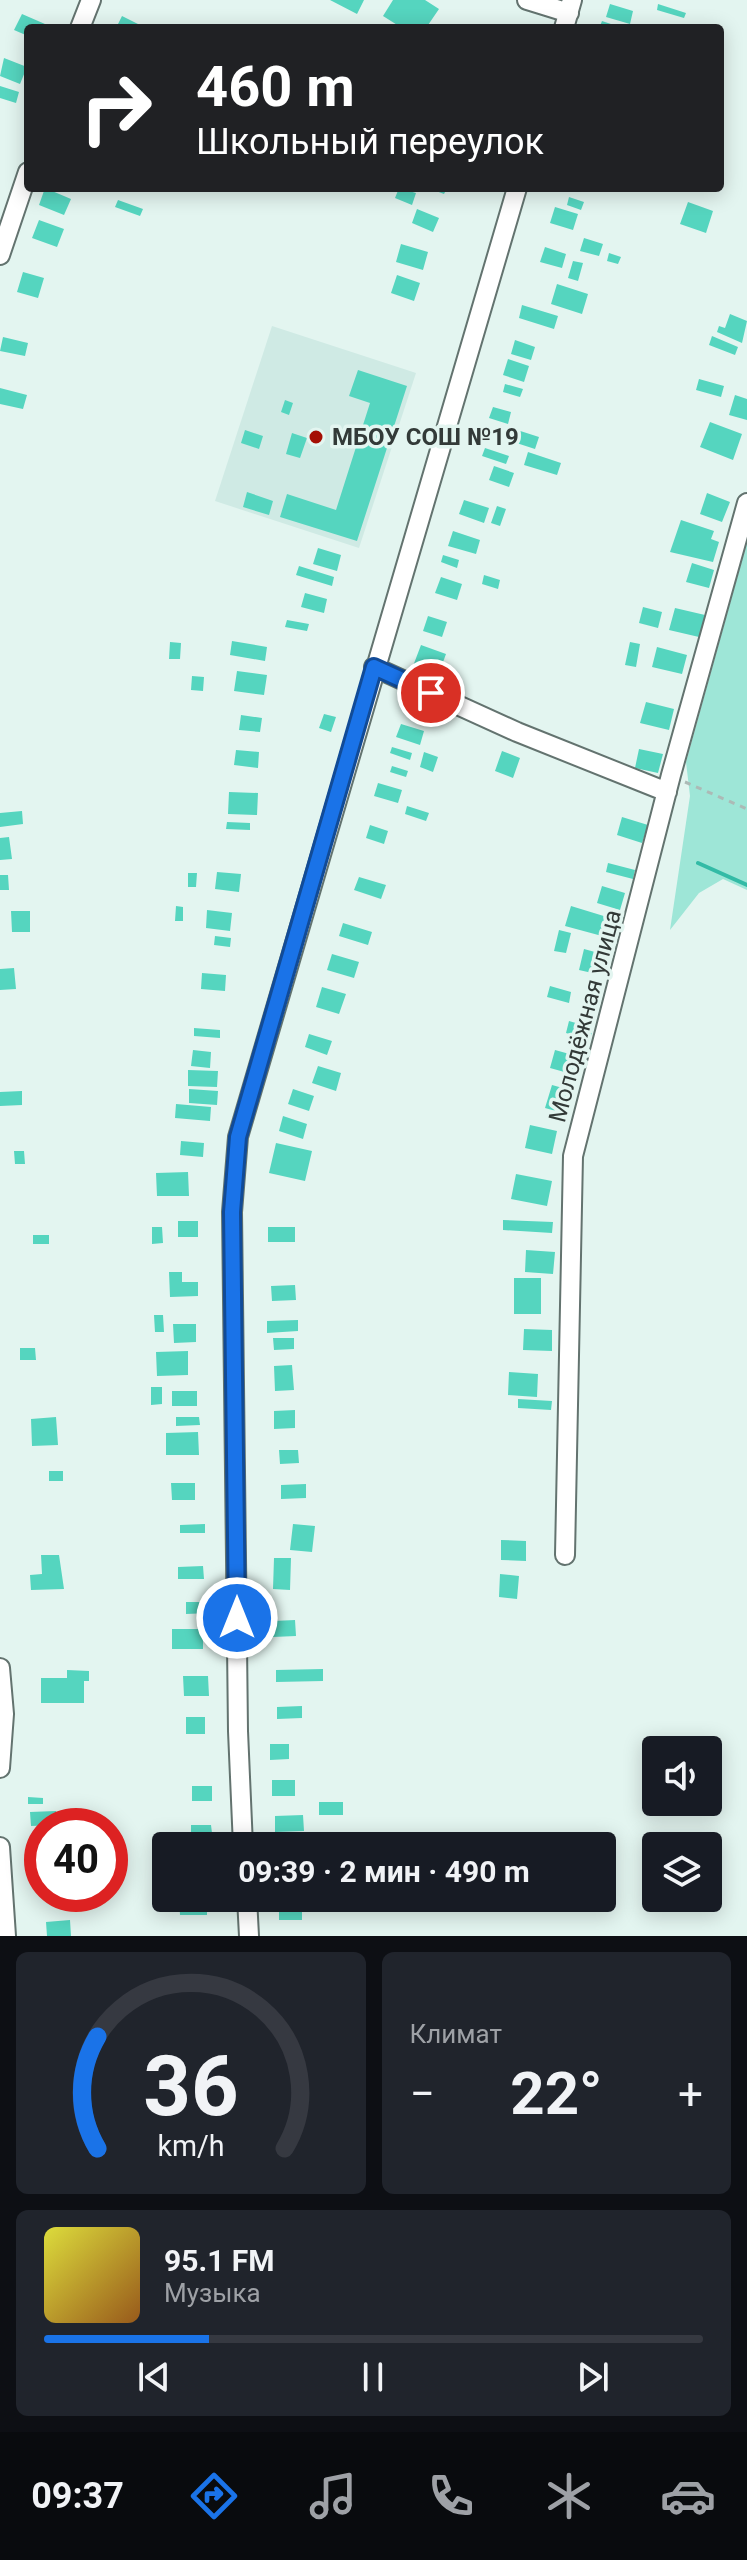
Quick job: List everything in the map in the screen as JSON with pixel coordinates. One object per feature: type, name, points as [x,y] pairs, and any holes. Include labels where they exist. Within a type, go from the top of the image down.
[{"type":"street","points":[[82,24],[91,0]]},
{"type":"street","points":[[527,0],[569,14]]},
{"type":"street","points":[[0,255],[24,184]]},
{"type":"street","points":[[242,1832],[238,1731],[232,1212],[238,1137],[516,192]]},
{"type":"street","name":"Молодёжная улица","points":[[565,1555],[573,1156],[669,784],[747,503]]},
{"type":"street","points":[[374,667],[517,732],[669,784]]},
{"type":"street","points":[[0,1668],[4,1714],[0,1768]]},
{"type":"street","points":[[0,1847],[6,1936]]},
{"type":"street","points":[[246,1932],[247,1912]]},
{"type":"path","points":[[669,784],[747,809]]},
{"type":"shaded area","name":"МБОУ СОШ №19","points":[[272,326],[416,373],[359,548],[215,501]]},
{"type":"green space","points":[[747,542],[747,890],[723,879],[699,893],[670,930],[690,796],[686,762]]},
{"type":"building","points":[[330,0],[364,0],[357,14]]},
{"type":"building","points":[[393,0],[425,0],[439,9],[429,24],[396,24],[383,16]]},
{"type":"building","points":[[610,4],[633,11],[630,24],[606,17]]},
{"type":"building","points":[[658,4],[686,13],[684,18],[657,10]]},
{"type":"building","points":[[22,14],[45,24],[24,24],[24,34],[14,30]]},
{"type":"building","points":[[122,16],[138,24],[118,24]]},
{"type":"building","points":[[4,58],[24,66],[20,84],[0,76]]},
{"type":"building","points":[[0,86],[19,92],[16,103],[0,98]]},
{"type":"building","points":[[44,192],[54,192],[71,199],[64,215],[39,205]]},
{"type":"building","points":[[397,192],[416,193],[412,205],[395,198]]},
{"type":"building","points":[[569,197],[584,202],[581,210],[567,205]]},
{"type":"building","points":[[118,200],[143,209],[140,216],[115,207]]},
{"type":"building","points":[[688,202],[713,211],[706,233],[680,224]]},
{"type":"building","points":[[555,207],[578,214],[573,230],[550,223]]},
{"type":"building","points":[[417,209],[439,218],[433,232],[412,223]]},
{"type":"building","points":[[39,220],[64,229],[57,247],[32,238]]},
{"type":"building","points":[[584,238],[603,244],[599,256],[580,251]]},
{"type":"building","points":[[401,244],[428,252],[423,270],[396,262]]},
{"type":"building","points":[[545,247],[566,254],[562,268],[540,262]]},
{"type":"building","points":[[609,253],[621,257],[618,264],[607,261]]},
{"type":"building","points":[[573,261],[583,263],[578,281],[568,278]]},
{"type":"building","points":[[23,272],[44,278],[38,298],[17,292]]},
{"type":"building","points":[[397,275],[420,283],[414,301],[391,293]]},
{"type":"building","points":[[557,284],[588,294],[582,314],[551,304]]},
{"type":"building","points":[[522,305],[558,316],[554,329],[519,318]]},
{"type":"building","points":[[730,314],[747,321],[742,343],[717,332],[719,326],[725,328]]},
{"type":"building","points":[[712,336],[738,347],[735,355],[709,345]]},
{"type":"building","points":[[3,337],[28,343],[25,356],[0,351]]},
{"type":"building","points":[[515,340],[535,347],[531,360],[511,354]]},
{"type":"building","points":[[508,359],[529,366],[524,382],[503,375]]},
{"type":"building","points":[[358,370],[407,386],[357,541],[280,517],[287,494],[336,510],[370,403],[349,396]]},
{"type":"building","points":[[699,379],[724,386],[721,397],[696,390]]},
{"type":"building","points":[[505,384],[523,389],[520,397],[503,392]]},
{"type":"building","points":[[0,388],[27,395],[23,409],[0,404]]},
{"type":"building","points":[[735,395],[747,399],[747,420],[729,415]]},
{"type":"building","points":[[285,400],[293,403],[289,415],[281,412]]},
{"type":"building","points":[[493,407],[511,412],[508,424],[489,418]]},
{"type":"building","points":[[710,422],[742,434],[733,460],[700,447]]},
{"type":"building","points":[[511,428],[539,437],[535,449],[507,440]]},
{"type":"building","points":[[245,430],[263,436],[259,449],[241,443]]},
{"type":"building","points":[[292,433],[307,438],[300,458],[286,454]]},
{"type":"building","points":[[485,448],[509,456],[506,464],[482,456]]},
{"type":"building","points":[[528,452],[561,463],[557,475],[524,465]]},
{"type":"building","points":[[494,466],[514,473],[509,487],[489,480]]},
{"type":"building","points":[[247,492],[273,501],[269,515],[243,507]]},
{"type":"building","points":[[707,493],[730,502],[722,522],[700,514]]},
{"type":"building","points":[[464,500],[489,508],[484,523],[459,514]]},
{"type":"building","points":[[497,506],[506,509],[500,526],[491,523]]},
{"type":"building","points":[[681,520],[714,531],[711,539],[719,542],[713,562],[670,552]]},
{"type":"building","points":[[453,531],[480,540],[476,554],[448,546]]},
{"type":"building","points":[[318,548],[341,555],[337,571],[313,564]]},
{"type":"building","points":[[443,555],[459,560],[457,568],[441,562]]},
{"type":"building","points":[[692,563],[714,570],[709,588],[686,582]]},
{"type":"building","points":[[299,566],[334,577],[332,586],[296,575]]},
{"type":"building","points":[[484,575],[500,580],[498,589],[482,584]]},
{"type":"building","points":[[441,577],[462,584],[457,600],[435,593]]},
{"type":"building","points":[[305,593],[327,599],[324,613],[301,607]]},
{"type":"building","points":[[643,607],[662,612],[658,628],[639,623]]},
{"type":"building","points":[[675,608],[705,615],[699,637],[669,630]]},
{"type":"building","points":[[428,616],[447,622],[442,637],[423,631]]},
{"type":"building","points":[[287,620],[309,624],[307,631],[285,627]]},
{"type":"building","points":[[232,641],[267,647],[265,661],[230,655]]},
{"type":"building","points":[[170,642],[181,643],[180,659],[169,659]]},
{"type":"building","points":[[630,642],[640,644],[636,667],[625,665]]},
{"type":"building","points":[[421,645],[446,654],[435,684],[410,674]]},
{"type":"building","points":[[657,647],[687,655],[682,674],[652,667]]},
{"type":"building","points":[[237,671],[267,675],[264,695],[234,691]]},
{"type":"building","points":[[192,676],[204,677],[203,691],[191,690]]},
{"type":"building","points":[[646,702],[674,709],[669,730],[640,723]]},
{"type":"building","points":[[324,714],[336,717],[331,732],[319,728]]},
{"type":"building","points":[[241,715],[262,718],[260,732],[239,730]]},
{"type":"building","points":[[401,724],[424,731],[420,745],[396,737]]},
{"type":"building","points":[[392,747],[412,753],[410,760],[390,753]]},
{"type":"building","points":[[639,749],[663,754],[658,773],[635,768]]},
{"type":"building","points":[[236,750],[259,752],[258,768],[234,765]]},
{"type":"building","points":[[502,751],[520,758],[513,778],[495,771]]},
{"type":"building","points":[[424,752],[438,757],[433,772],[420,767]]},
{"type":"building","points":[[392,766],[408,771],[406,777],[390,772]]},
{"type":"building","points":[[378,783],[402,790],[398,803],[374,796]]},
{"type":"building","points":[[229,792],[258,793],[257,815],[228,814]]},
{"type":"building","points":[[407,806],[429,813],[426,821],[405,814]]},
{"type":"building","points":[[22,811],[23,824],[0,827],[0,813]]},
{"type":"building","points":[[622,817],[648,825],[642,843],[617,835]]},
{"type":"building","points":[[227,822],[250,823],[250,830],[226,829]]},
{"type":"building","points":[[370,825],[388,831],[384,844],[366,838]]},
{"type":"building","points":[[9,837],[12,859],[0,860],[0,838]]},
{"type":"building","points":[[608,863],[635,870],[633,879],[606,872]]},
{"type":"building","points":[[217,872],[241,874],[239,892],[215,889]]},
{"type":"building","points":[[188,873],[197,873],[196,887],[188,887]]},
{"type":"building","points":[[0,875],[8,875],[9,890],[0,890]]},
{"type":"building","points":[[359,877],[386,885],[381,899],[354,890]]},
{"type":"building","points":[[602,886],[625,893],[620,910],[597,903]]},
{"type":"building","points":[[176,906],[183,907],[183,921],[175,921]]},
{"type":"building","points":[[571,906],[607,917],[602,936],[565,926]]},
{"type":"building","points":[[207,910],[232,913],[230,931],[206,928]]},
{"type":"building","points":[[11,911],[30,911],[30,932],[12,932]]},
{"type":"building","points":[[343,923],[372,932],[368,945],[339,936]]},
{"type":"building","points":[[559,930],[571,933],[566,953],[554,951]]},
{"type":"building","points":[[215,936],[231,938],[230,947],[214,945]]},
{"type":"building","points":[[584,949],[606,955],[601,975],[579,970]]},
{"type":"building","points":[[332,954],[359,962],[354,978],[327,970]]},
{"type":"building","points":[[14,968],[16,989],[0,990],[0,969]]},
{"type":"building","points":[[202,973],[226,975],[225,991],[201,989]]},
{"type":"building","points":[[550,986],[571,992],[569,1003],[547,997]]},
{"type":"building","points":[[322,987],[346,994],[339,1014],[316,1007]]},
{"type":"building","points":[[569,1021],[593,1028],[590,1040],[566,1033]]},
{"type":"building","points":[[194,1028],[220,1030],[220,1038],[194,1036]]},
{"type":"building","points":[[309,1034],[332,1041],[327,1055],[305,1047]]},
{"type":"building","points":[[193,1050],[211,1052],[210,1068],[191,1066]]},
{"type":"building","points":[[555,1050],[584,1058],[579,1076],[550,1068]]},
{"type":"building","points":[[318,1066],[341,1073],[336,1091],[312,1083]]},
{"type":"building","points":[[188,1070],[218,1071],[217,1087],[188,1086]]},
{"type":"building","points":[[552,1085],[570,1090],[563,1113],[545,1108]]},
{"type":"building","points":[[189,1089],[218,1091],[217,1105],[189,1103]]},
{"type":"building","points":[[293,1089],[314,1096],[309,1111],[288,1104]]},
{"type":"building","points":[[22,1091],[22,1105],[0,1106],[0,1092]]},
{"type":"building","points":[[176,1104],[211,1107],[210,1121],[175,1118]]},
{"type":"building","points":[[283,1116],[307,1124],[303,1139],[279,1131]]},
{"type":"building","points":[[530,1125],[557,1131],[552,1154],[525,1148]]},
{"type":"building","points":[[181,1141],[204,1143],[203,1157],[180,1155]]},
{"type":"building","points":[[276,1143],[312,1151],[305,1181],[269,1173]]},
{"type":"building","points":[[14,1151],[24,1151],[25,1164],[15,1164]]},
{"type":"building","points":[[188,1172],[189,1196],[157,1196],[156,1173]]},
{"type":"building","points":[[516,1174],[552,1181],[547,1206],[511,1199]]},
{"type":"building","points":[[503,1220],[553,1222],[552,1233],[503,1230]]},
{"type":"building","points":[[178,1221],[198,1221],[198,1237],[178,1237]]},
{"type":"building","points":[[152,1227],[162,1227],[163,1243],[152,1244]]},
{"type":"building","points":[[268,1227],[295,1227],[295,1242],[268,1242]]},
{"type":"building","points":[[33,1235],[49,1235],[49,1244],[33,1244]]},
{"type":"building","points":[[526,1250],[555,1252],[553,1274],[525,1272]]},
{"type":"building","points":[[169,1272],[182,1272],[182,1282],[198,1282],[198,1296],[170,1297]]},
{"type":"building","points":[[514,1278],[541,1278],[541,1314],[514,1314]]},
{"type":"building","points":[[295,1285],[296,1300],[272,1301],[271,1286]]},
{"type":"building","points":[[154,1315],[163,1315],[164,1332],[155,1332]]},
{"type":"building","points":[[298,1320],[298,1331],[267,1333],[267,1321]]},
{"type":"building","points":[[173,1324],[196,1324],[196,1342],[174,1343]]},
{"type":"building","points":[[524,1329],[552,1330],[552,1351],[523,1350]]},
{"type":"building","points":[[273,1338],[294,1338],[294,1349],[274,1350]]},
{"type":"building","points":[[20,1348],[35,1348],[36,1360],[20,1360]]},
{"type":"building","points":[[188,1351],[188,1375],[157,1376],[156,1352]]},
{"type":"building","points":[[292,1365],[294,1390],[275,1391],[274,1366]]},
{"type":"building","points":[[509,1372],[538,1374],[537,1397],[508,1395]]},
{"type":"building","points":[[151,1387],[162,1387],[162,1404],[151,1405]]},
{"type":"building","points":[[172,1391],[197,1391],[197,1406],[172,1406]]},
{"type":"building","points":[[518,1399],[552,1401],[551,1410],[518,1408]]},
{"type":"building","points":[[295,1410],[295,1428],[274,1429],[274,1411]]},
{"type":"building","points":[[56,1417],[58,1445],[32,1446],[31,1419]]},
{"type":"building","points":[[176,1417],[199,1417],[200,1425],[176,1426]]},
{"type":"building","points":[[198,1432],[199,1455],[166,1455],[166,1433]]},
{"type":"building","points":[[279,1450],[298,1450],[299,1463],[280,1464]]},
{"type":"building","points":[[49,1471],[63,1471],[63,1481],[49,1481]]},
{"type":"building","points":[[171,1483],[195,1483],[195,1500],[172,1500]]},
{"type":"building","points":[[306,1484],[306,1498],[281,1499],[281,1485]]},
{"type":"building","points":[[205,1524],[205,1533],[180,1533],[180,1525]]},
{"type":"building","points":[[293,1524],[315,1526],[312,1552],[290,1550]]},
{"type":"building","points":[[501,1540],[526,1541],[526,1561],[501,1560]]},
{"type":"building","points":[[41,1555],[59,1555],[64,1589],[31,1590],[30,1575],[42,1574]]},
{"type":"building","points":[[274,1558],[291,1558],[290,1590],[273,1589]]},
{"type":"building","points":[[203,1566],[204,1579],[178,1579],[178,1567]]},
{"type":"building","points":[[500,1574],[519,1576],[517,1599],[499,1597]]},
{"type":"building","points":[[186,1602],[209,1602],[210,1613],[186,1614]]},
{"type":"building","points":[[295,1620],[296,1636],[273,1637],[273,1621]]},
{"type":"building","points":[[172,1629],[203,1629],[203,1649],[172,1649]]},
{"type":"building","points":[[323,1669],[323,1681],[276,1682],[276,1670]]},
{"type":"building","points":[[67,1670],[89,1671],[89,1681],[84,1681],[84,1703],[41,1703],[41,1678],[67,1678]]},
{"type":"building","points":[[183,1676],[208,1676],[209,1696],[184,1696]]},
{"type":"building","points":[[302,1706],[302,1718],[277,1719],[277,1707]]},
{"type":"building","points":[[186,1717],[205,1717],[205,1734],[186,1734]]},
{"type":"building","points":[[270,1744],[289,1744],[289,1759],[270,1760]]},
{"type":"building","points":[[272,1780],[295,1780],[295,1796],[272,1796]]},
{"type":"building","points":[[192,1786],[212,1786],[212,1801],[192,1801]]},
{"type":"building","points":[[28,1797],[43,1798],[43,1804],[28,1804]]},
{"type":"building","points":[[319,1802],[343,1802],[343,1815],[319,1815]]},
{"type":"building","points":[[303,1815],[304,1831],[275,1832],[275,1816]]},
{"type":"building","points":[[191,1825],[211,1825],[212,1832],[191,1832]]},
{"type":"building","points":[[180,1912],[207,1912],[207,1915],[180,1915]]},
{"type":"building","points":[[279,1912],[302,1912],[302,1920],[279,1920]]},
{"type":"building","points":[[70,1920],[71,1936],[47,1936],[46,1922]]},
{"type":"waterway","points":[[698,863],[747,885]]},
{"type":"place","name":"МБОУ СОШ №19","points":[[316,437]]},
{"type":"route","points":[[237,1618],[232,1212],[238,1137],[374,667],[431,693]]}]
